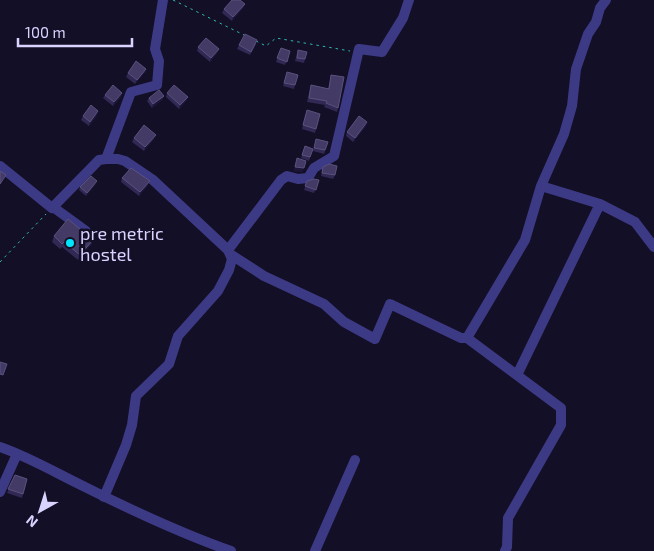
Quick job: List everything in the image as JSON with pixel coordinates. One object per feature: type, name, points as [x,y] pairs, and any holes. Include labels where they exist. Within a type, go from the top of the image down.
[{"type":"street","points":[[106,159],[131,92],[157,85],[159,61],[155,49],[163,0]]},
{"type":"street","points":[[229,252],[281,180],[287,176],[298,179],[308,178],[314,168],[334,156],[359,49],[382,52],[403,18],[409,0]]},
{"type":"street","points":[[467,338],[525,240],[541,186],[564,134],[572,106],[576,69],[588,34],[596,22],[600,8],[606,0]]},
{"type":"street","points":[[53,208],[99,160],[118,159],[125,161],[153,180],[229,252],[264,276],[324,304],[344,322],[375,340],[390,304],[461,338],[467,338],[561,408],[561,425],[508,518],[507,547],[504,551]]},
{"type":"street","points":[[0,166],[53,208],[86,231]]},
{"type":"street","points":[[541,186],[600,204],[635,222],[654,247]]},
{"type":"street","points":[[517,375],[600,204]]},
{"type":"street","points":[[104,497],[126,445],[132,425],[136,396],[169,364],[178,336],[218,291],[229,270],[232,259],[229,252]]},
{"type":"street","points":[[0,447],[104,497],[231,551]]},
{"type":"street","points":[[0,492],[18,454]]},
{"type":"street","points":[[315,551],[355,460]]},
{"type":"path","points":[[173,0],[252,38],[261,45],[266,46],[276,38],[358,52]]},
{"type":"path","points":[[0,262],[53,208]]},
{"type":"building","points":[[232,0],[240,0],[245,4],[233,17],[224,9]]},
{"type":"building","points":[[245,34],[257,40],[251,52],[239,45]]},
{"type":"building","points":[[206,38],[219,49],[211,58],[198,47]]},
{"type":"building","points":[[281,48],[290,51],[287,62],[277,58]]},
{"type":"building","points":[[298,50],[307,52],[305,59],[297,58]]},
{"type":"building","points":[[136,61],[146,69],[137,80],[128,73]]},
{"type":"building","points":[[287,72],[298,75],[295,85],[284,83]]},
{"type":"building","points":[[331,75],[344,77],[338,108],[326,103],[327,101],[309,98],[311,85],[329,89]]},
{"type":"building","points":[[113,85],[122,93],[114,102],[105,95]]},
{"type":"building","points":[[174,85],[188,97],[180,105],[167,93]]},
{"type":"building","points":[[159,90],[164,96],[153,104],[149,98]]},
{"type":"building","points":[[91,105],[98,111],[90,122],[83,116]]},
{"type":"building","points":[[307,110],[320,114],[316,129],[303,125]]},
{"type":"building","points":[[359,116],[367,122],[355,138],[347,132]]},
{"type":"building","points":[[144,125],[156,135],[145,147],[134,138]]},
{"type":"building","points":[[316,139],[328,142],[325,150],[314,148]]},
{"type":"building","points":[[305,146],[313,149],[310,157],[302,155]]},
{"type":"building","points":[[297,158],[306,161],[304,168],[295,167]]},
{"type":"building","points":[[329,164],[337,166],[335,175],[322,173],[323,167]]},
{"type":"building","points":[[131,168],[150,181],[140,192],[122,178]]},
{"type":"building","points":[[0,171],[6,175],[0,184]]},
{"type":"building","points":[[91,176],[97,181],[87,193],[80,187]]},
{"type":"building","points":[[319,180],[316,190],[305,186],[307,181]]},
{"type":"building","name":"pre metric hostel","points":[[68,219],[93,240],[80,255],[64,242],[62,244],[54,236]]},
{"type":"building","points":[[0,362],[7,364],[3,375],[0,374]]},
{"type":"building","points":[[15,475],[27,479],[23,494],[8,489]]},
{"type":"place","name":"pre metric hostel","points":[[70,243]]}]
